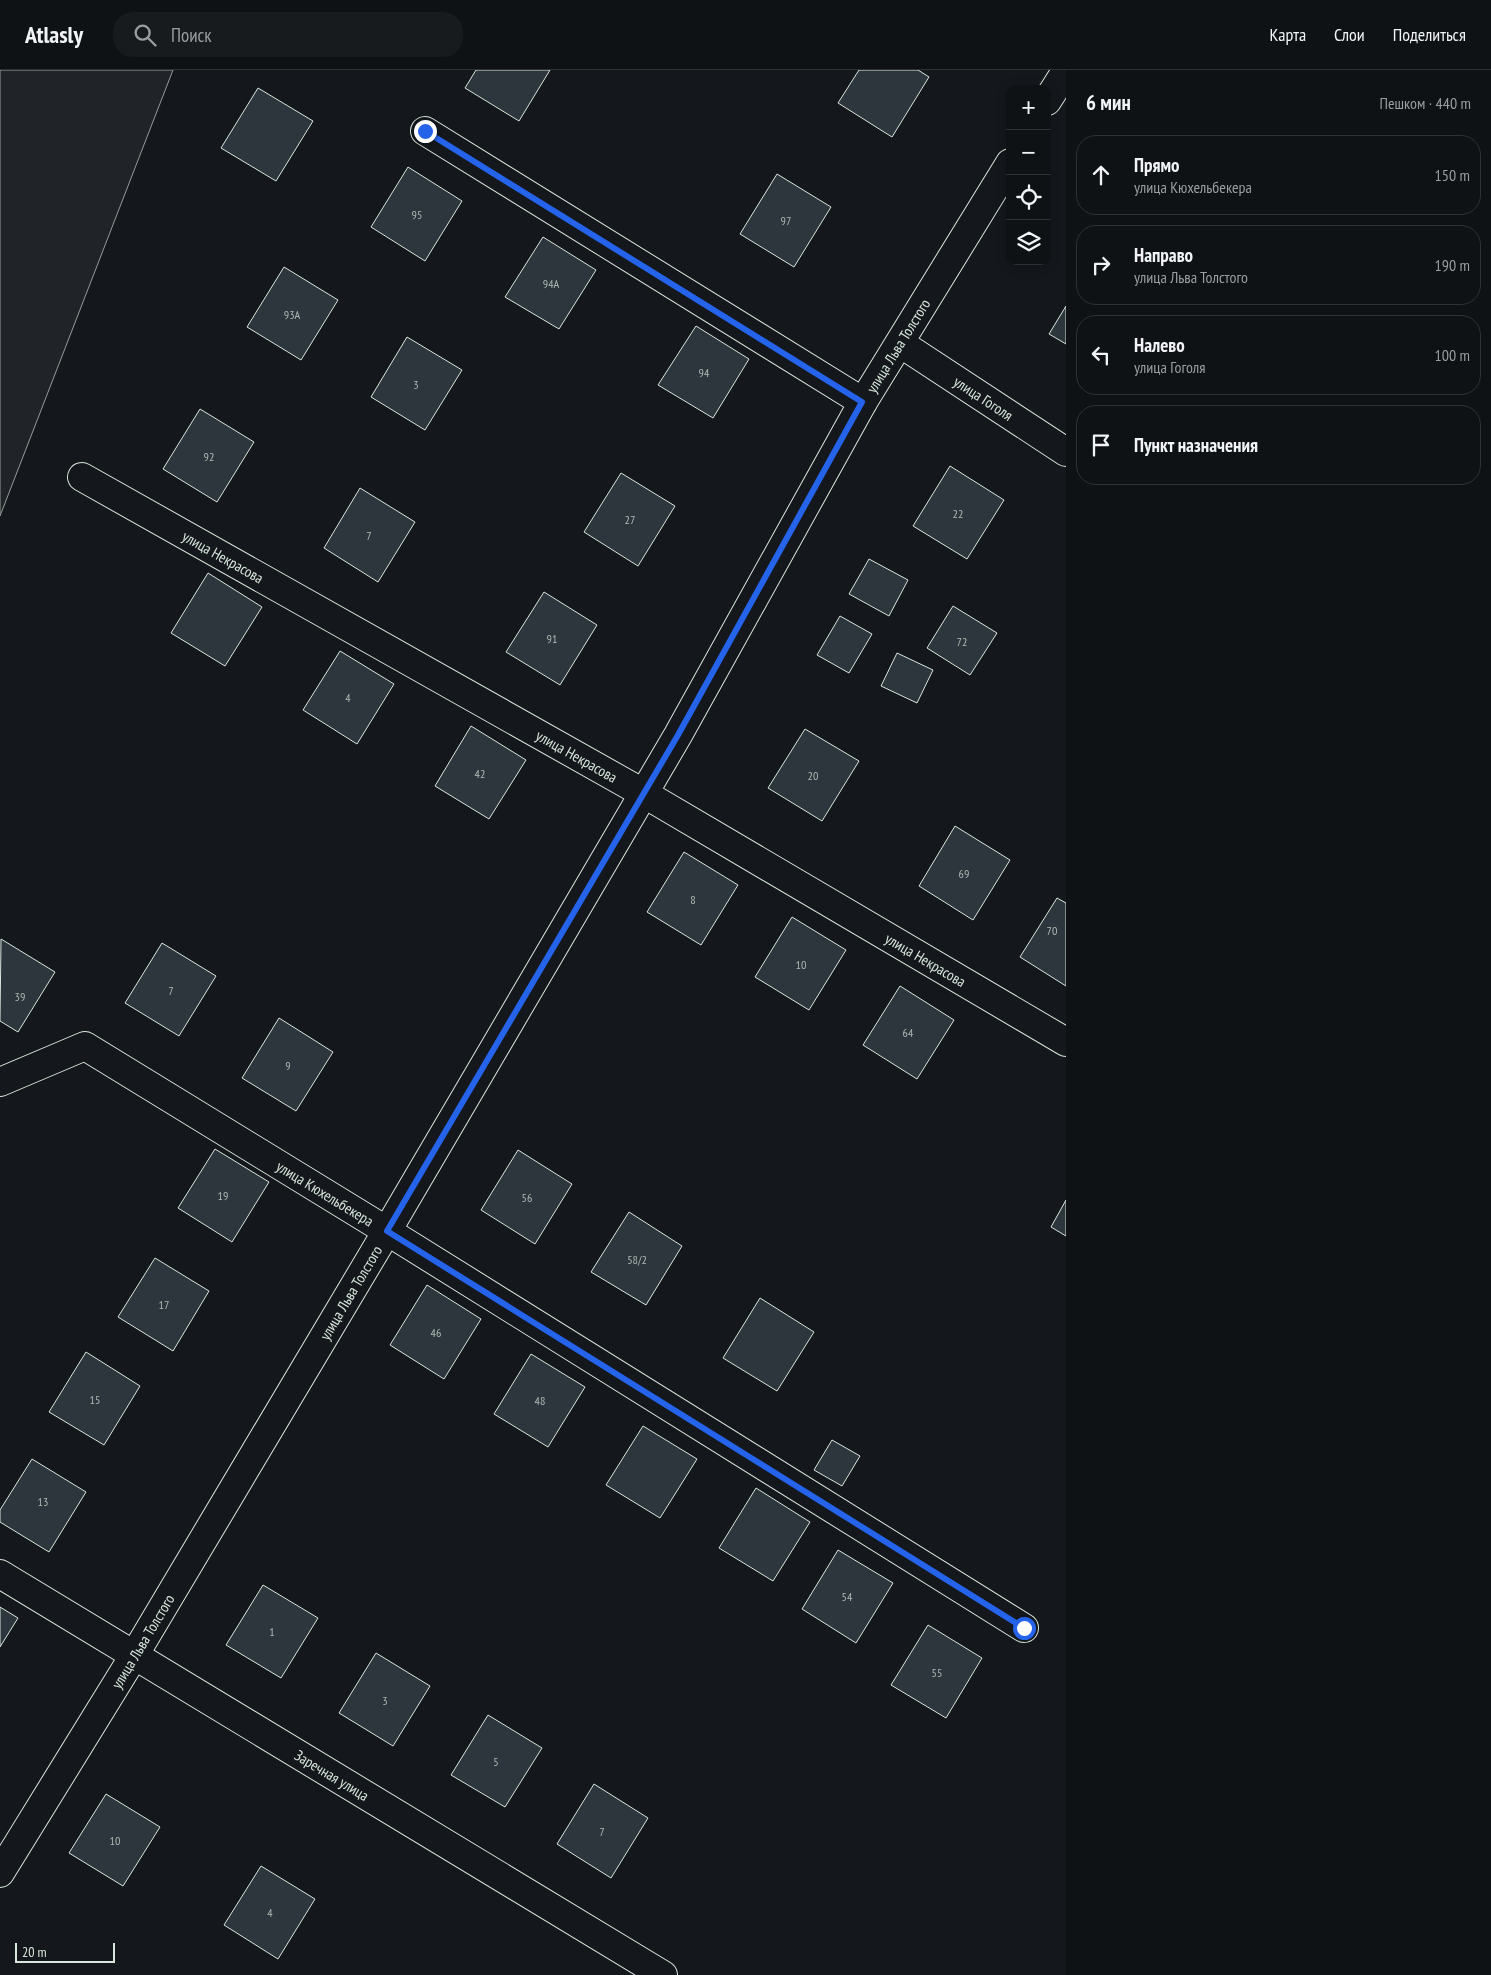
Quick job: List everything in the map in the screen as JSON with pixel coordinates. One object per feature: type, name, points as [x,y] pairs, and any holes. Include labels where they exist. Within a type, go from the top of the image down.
[{"type":"street","points":[[1051,95],[1066,71]]},
{"type":"street","points":[[425,131],[862,402]]},
{"type":"street","name":"улица Льва Толстого","points":[[0,1873],[135,1654],[387,1231],[642,793],[678,735],[862,402],[1006,170]]},
{"type":"street","name":"улица Гоголя","points":[[900,343],[1066,452]]},
{"type":"street","name":"улица Некрасова","points":[[82,477],[642,793],[1066,1042]]},
{"type":"street","name":"улица Кюхельбекера","points":[[0,1082],[85,1046],[387,1231],[1024,1628]]},
{"type":"street","name":"Заречная улица","points":[[0,1574],[135,1654],[662,1975]]},
{"type":"shaded area","points":[[0,70],[173,70],[0,516]]},
{"type":"building","points":[[476,70],[550,70],[519,121],[465,88]]},
{"type":"building","points":[[859,70],[918,70],[929,77],[892,137],[838,103]]},
{"type":"building","points":[[258,88],[313,121],[276,181],[221,148]]},
{"type":"building","points":[[408,167],[462,201],[425,261],[371,227]]},
{"type":"building","points":[[777,174],[831,207],[794,267],[740,234]]},
{"type":"building","points":[[543,237],[596,270],[559,329],[505,297]]},
{"type":"building","points":[[284,267],[338,300],[301,360],[247,327]]},
{"type":"building","points":[[1066,306],[1066,344],[1049,334]]},
{"type":"building","points":[[696,326],[749,359],[713,418],[658,385]]},
{"type":"building","points":[[407,337],[462,370],[425,430],[371,397]]},
{"type":"building","points":[[200,409],[254,442],[217,502],[163,469]]},
{"type":"building","points":[[950,466],[1004,500],[967,559],[913,526]]},
{"type":"building","points":[[621,473],[675,506],[638,566],[584,532]]},
{"type":"building","points":[[360,488],[415,522],[378,582],[324,548]]},
{"type":"building","points":[[869,559],[908,580],[889,616],[849,594]]},
{"type":"building","points":[[208,573],[262,607],[225,666],[171,633]]},
{"type":"building","points":[[544,592],[597,625],[560,685],[506,652]]},
{"type":"building","points":[[953,606],[997,633],[970,675],[927,648]]},
{"type":"building","points":[[840,616],[872,634],[849,673],[817,655]]},
{"type":"building","points":[[340,651],[394,684],[357,744],[303,710]]},
{"type":"building","points":[[897,653],[933,670],[917,703],[881,686]]},
{"type":"building","points":[[471,726],[526,760],[489,819],[435,786]]},
{"type":"building","points":[[805,729],[859,761],[822,821],[768,788]]},
{"type":"building","points":[[955,826],[1010,860],[973,920],[919,886]]},
{"type":"building","points":[[684,852],[738,885],[701,945],[647,912]]},
{"type":"building","points":[[1057,898],[1066,903],[1066,986],[1020,957]]},
{"type":"building","points":[[792,917],[846,950],[809,1010],[755,977]]},
{"type":"building","points":[[1,939],[55,972],[18,1032],[0,1021]]},
{"type":"building","points":[[162,943],[216,976],[179,1036],[125,1003]]},
{"type":"building","points":[[900,986],[954,1020],[917,1079],[863,1045]]},
{"type":"building","points":[[279,1018],[333,1052],[296,1111],[242,1078]]},
{"type":"building","points":[[215,1149],[269,1182],[232,1242],[178,1208]]},
{"type":"building","points":[[518,1150],[572,1184],[535,1244],[481,1210]]},
{"type":"building","points":[[1066,1200],[1066,1236],[1051,1227]]},
{"type":"building","points":[[629,1212],[682,1246],[646,1305],[591,1272]]},
{"type":"building","points":[[155,1258],[209,1291],[173,1351],[118,1317]]},
{"type":"building","points":[[427,1285],[481,1319],[444,1379],[390,1345]]},
{"type":"building","points":[[760,1298],[814,1332],[777,1391],[723,1358]]},
{"type":"building","points":[[86,1352],[140,1386],[104,1445],[49,1412]]},
{"type":"building","points":[[531,1354],[585,1387],[548,1447],[494,1414]]},
{"type":"building","points":[[643,1426],[697,1459],[660,1518],[606,1485]]},
{"type":"building","points":[[832,1440],[860,1456],[842,1486],[814,1470]]},
{"type":"building","points":[[32,1459],[86,1492],[49,1552],[0,1522],[0,1510]]},
{"type":"building","points":[[756,1488],[810,1522],[773,1581],[719,1548]]},
{"type":"building","points":[[838,1550],[893,1583],[856,1643],[802,1609]]},
{"type":"building","points":[[263,1585],[318,1618],[281,1678],[226,1645]]},
{"type":"building","points":[[0,1607],[18,1618],[0,1647]]},
{"type":"building","points":[[928,1625],[982,1658],[946,1718],[891,1685]]},
{"type":"building","points":[[376,1653],[430,1686],[393,1746],[339,1713]]},
{"type":"building","points":[[488,1715],[542,1748],[505,1807],[451,1775]]},
{"type":"building","points":[[594,1784],[648,1818],[611,1878],[557,1844]]},
{"type":"building","points":[[106,1794],[160,1827],[123,1886],[69,1853]]},
{"type":"building","points":[[261,1866],[315,1899],[278,1959],[224,1925]]},
{"type":"route","points":[[425,131],[862,402],[678,735],[642,793],[387,1231],[1024,1628]]}]
